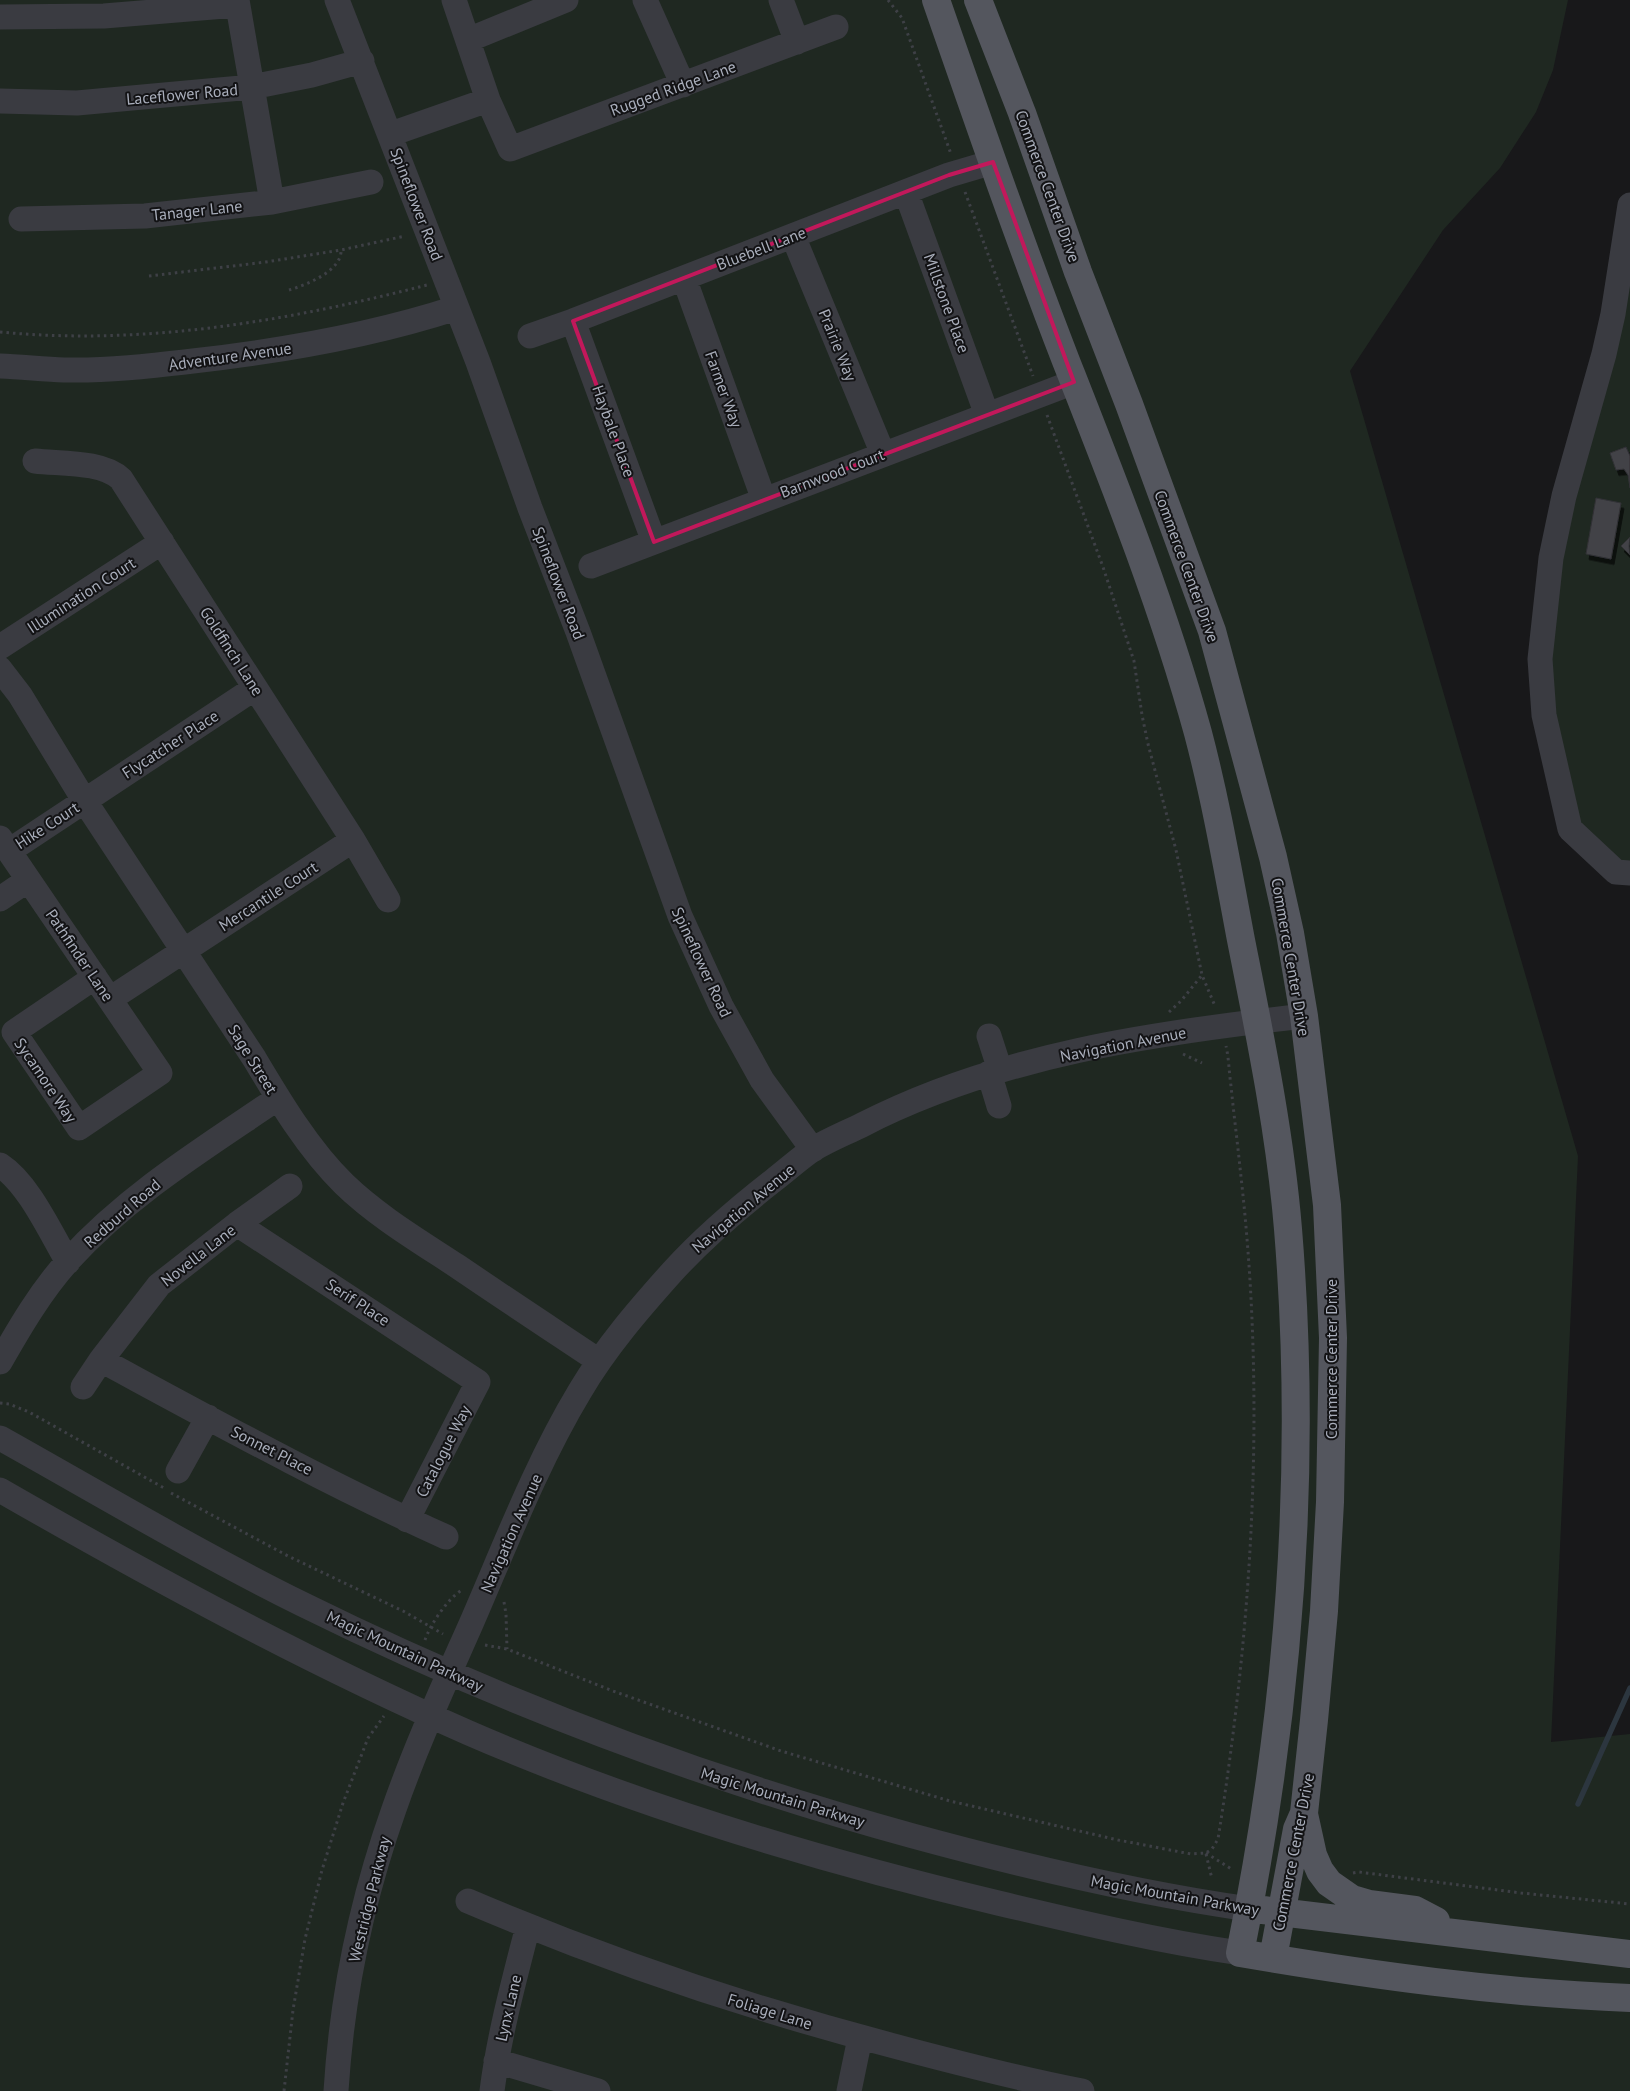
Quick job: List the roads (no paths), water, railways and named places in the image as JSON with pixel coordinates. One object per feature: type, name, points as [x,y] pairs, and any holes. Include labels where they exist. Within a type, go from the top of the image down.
[{"type":"main road","name":"Commerce Center Drive","points":[[936,0],[993,162],[1133,536],[1176,660],[1198,736],[1229,877],[1275,1124],[1288,1227],[1294,1340],[1296,1472],[1288,1630],[1275,1747],[1249,1909],[1240,1953]]},
{"type":"main road","name":"Commerce Center Drive","points":[[978,0],[1022,113],[1078,272],[1129,404],[1212,631],[1272,857],[1290,933],[1304,1016],[1327,1204],[1333,1338],[1330,1502],[1326,1581],[1304,1813],[1297,1829],[1273,1958]]},
{"type":"main road","points":[[1304,1813],[1313,1855],[1320,1871],[1329,1883],[1338,1890],[1352,1899],[1369,1904],[1415,1910],[1465,1936]]},
{"type":"main road","name":"Magic Mountain Parkway","points":[[1249,1909],[1630,1954]]},
{"type":"main road","points":[[1240,1953],[1434,1982],[1630,1998]]},
{"type":"street","name":"Spineflower Road","points":[[337,0],[391,134],[478,362],[680,916],[721,1006],[762,1080],[813,1150]]},
{"type":"street","points":[[391,134],[488,100],[454,0]]},
{"type":"street","points":[[468,40],[566,0]]},
{"type":"street","points":[[645,0],[683,85]]},
{"type":"street","points":[[781,0],[798,42]]},
{"type":"street","points":[[0,16],[104,16],[237,3],[272,202]]},
{"type":"street","name":"Rugged Ridge Lane","points":[[488,100],[510,148],[836,28]]},
{"type":"street","name":"Laceflower Road","points":[[0,101],[77,103],[252,87],[312,75],[362,62]]},
{"type":"street","name":"Bluebell Lane","points":[[530,336],[906,192],[993,162]]},
{"type":"street","name":"Tanager Lane","points":[[21,219],[145,216],[272,202],[371,182]]},
{"type":"street","name":"Millstone Place","points":[[906,192],[987,415]]},
{"type":"street","points":[[1630,205],[1621,313],[1604,354],[1564,496],[1551,558],[1540,659],[1544,715],[1570,829],[1616,872],[1630,873]]},
{"type":"street","name":"Prairie Way","points":[[793,236],[883,454]]},
{"type":"street","name":"Farmer Way","points":[[684,278],[764,500]]},
{"type":"street","name":"Adventure Avenue","points":[[0,366],[66,370],[160,366],[218,359],[345,338],[425,318],[456,308]]},
{"type":"street","name":"Haybale Place","points":[[573,321],[654,542]]},
{"type":"street","name":"Barnwood Court","points":[[591,566],[1074,382]]},
{"type":"street","name":"Goldfinch Lane","points":[[35,461],[104,468],[114,472],[121,479],[353,840],[388,900]]},
{"type":"street","name":"Illumination Court","points":[[0,647],[162,542]]},
{"type":"street","name":"Sage Street","points":[[0,669],[20,695],[84,800],[182,952],[254,1058],[278,1098],[344,1184],[374,1209],[599,1361]]},
{"type":"street","name":"Flycatcher Place","points":[[84,800],[255,688]]},
{"type":"street","name":"Hike Court","points":[[4,844],[84,800]]},
{"type":"street","name":"Mercantile Court","points":[[110,999],[353,840]]},
{"type":"street","name":"Pathfinder Lane","points":[[4,844],[160,1073],[79,1128]]},
{"type":"street","points":[[0,899],[28,880]]},
{"type":"street","name":"Sycamore Way","points":[[79,1128],[14,1032],[95,977]]},
{"type":"street","name":"Navigation Avenue","points":[[431,1715],[560,1426],[599,1361],[622,1329],[701,1241],[748,1200],[813,1150],[902,1104],[994,1071],[1095,1048],[1208,1027],[1304,1016]]},
{"type":"street","points":[[989,1036],[999,1106]]},
{"type":"street","name":"Redburd Road","points":[[0,1362],[36,1304],[68,1262],[98,1230],[129,1202],[164,1176],[278,1098]]},
{"type":"street","points":[[0,1165],[8,1171],[31,1199],[68,1262]]},
{"type":"street","name":"Novella Lane","points":[[84,1387],[101,1360],[159,1284],[290,1186]]},
{"type":"street","name":"Serif Place","points":[[237,1224],[478,1382]]},
{"type":"street","name":"Sonnet Place","points":[[101,1360],[407,1520],[446,1537]]},
{"type":"street","name":"Catalogue Way","points":[[407,1520],[478,1382]]},
{"type":"street","points":[[178,1470],[208,1417]]},
{"type":"street","name":"Magic Mountain Parkway","points":[[0,1438],[212,1558],[302,1604],[449,1673],[597,1734],[735,1783],[812,1807],[973,1852],[1092,1881],[1249,1909]]},
{"type":"street","points":[[0,1490],[207,1606],[284,1645],[431,1715],[543,1763],[644,1801],[738,1833],[839,1862],[1071,1920],[1190,1945],[1240,1953]]},
{"type":"street","name":"Westridge Parkway","points":[[336,2091],[346,1993],[368,1892],[394,1808],[431,1715]]},
{"type":"street","name":"Foliage Lane","points":[[468,1900],[618,1961],[724,1997],[860,2038],[1043,2087],[1082,2091]]},
{"type":"street","name":"Lynx Lane","points":[[492,2091],[496,2061],[510,1994],[528,1926]]},
{"type":"street","points":[[849,2091],[860,2038]]},
{"type":"street","points":[[496,2061],[598,2091]]},
{"type":"waterway","points":[[1578,1804],[1630,1688]]}]
